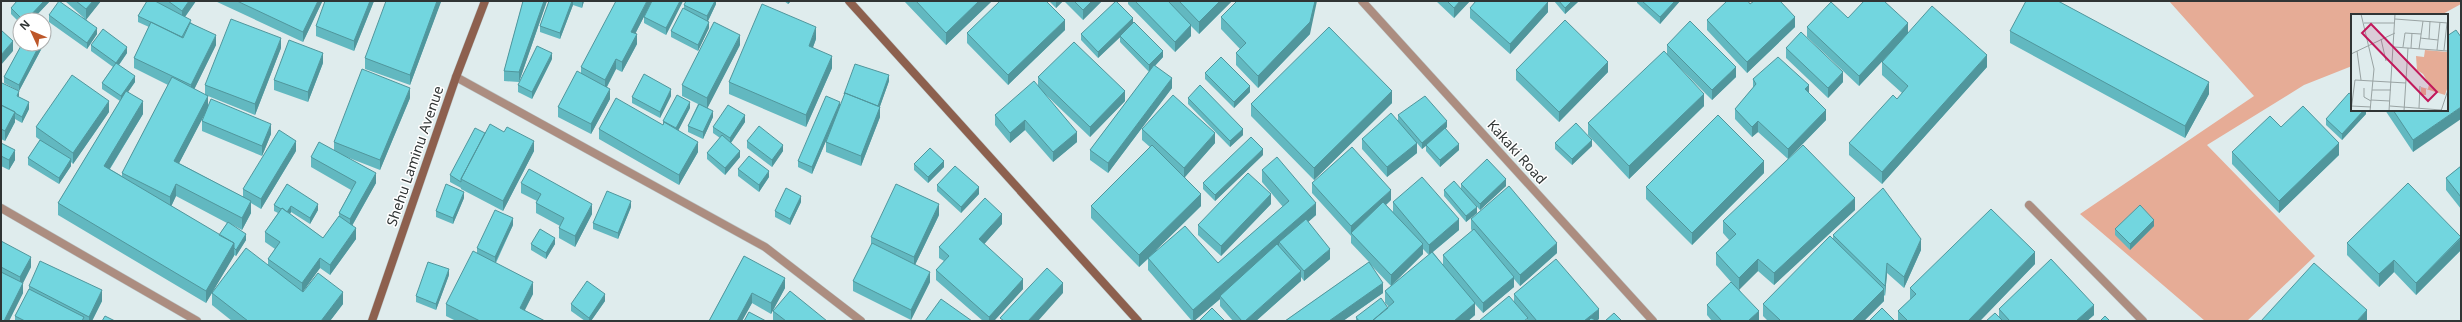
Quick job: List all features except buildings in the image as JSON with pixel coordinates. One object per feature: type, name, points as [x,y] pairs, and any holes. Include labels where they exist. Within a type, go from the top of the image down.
[{"type":"street","name":"Shehu Laminu Avenue","points":[[372,321],[456,77],[485,1]]},
{"type":"street","points":[[849,1],[1138,321]]},
{"type":"street","name":"Kakaki Road","points":[[1362,1],[1654,321]]},
{"type":"street","points":[[456,77],[765,247],[861,321]]},
{"type":"street","points":[[2029,205],[2143,321]]},
{"type":"street","points":[[1,208],[197,321]]},
{"type":"shaded area","points":[[2169,1],[2461,1],[2461,4],[2443,14],[2351,14],[2351,66],[2304,85],[2207,145],[2315,256],[2247,321],[2205,321],[2080,214],[2254,96]]}]
